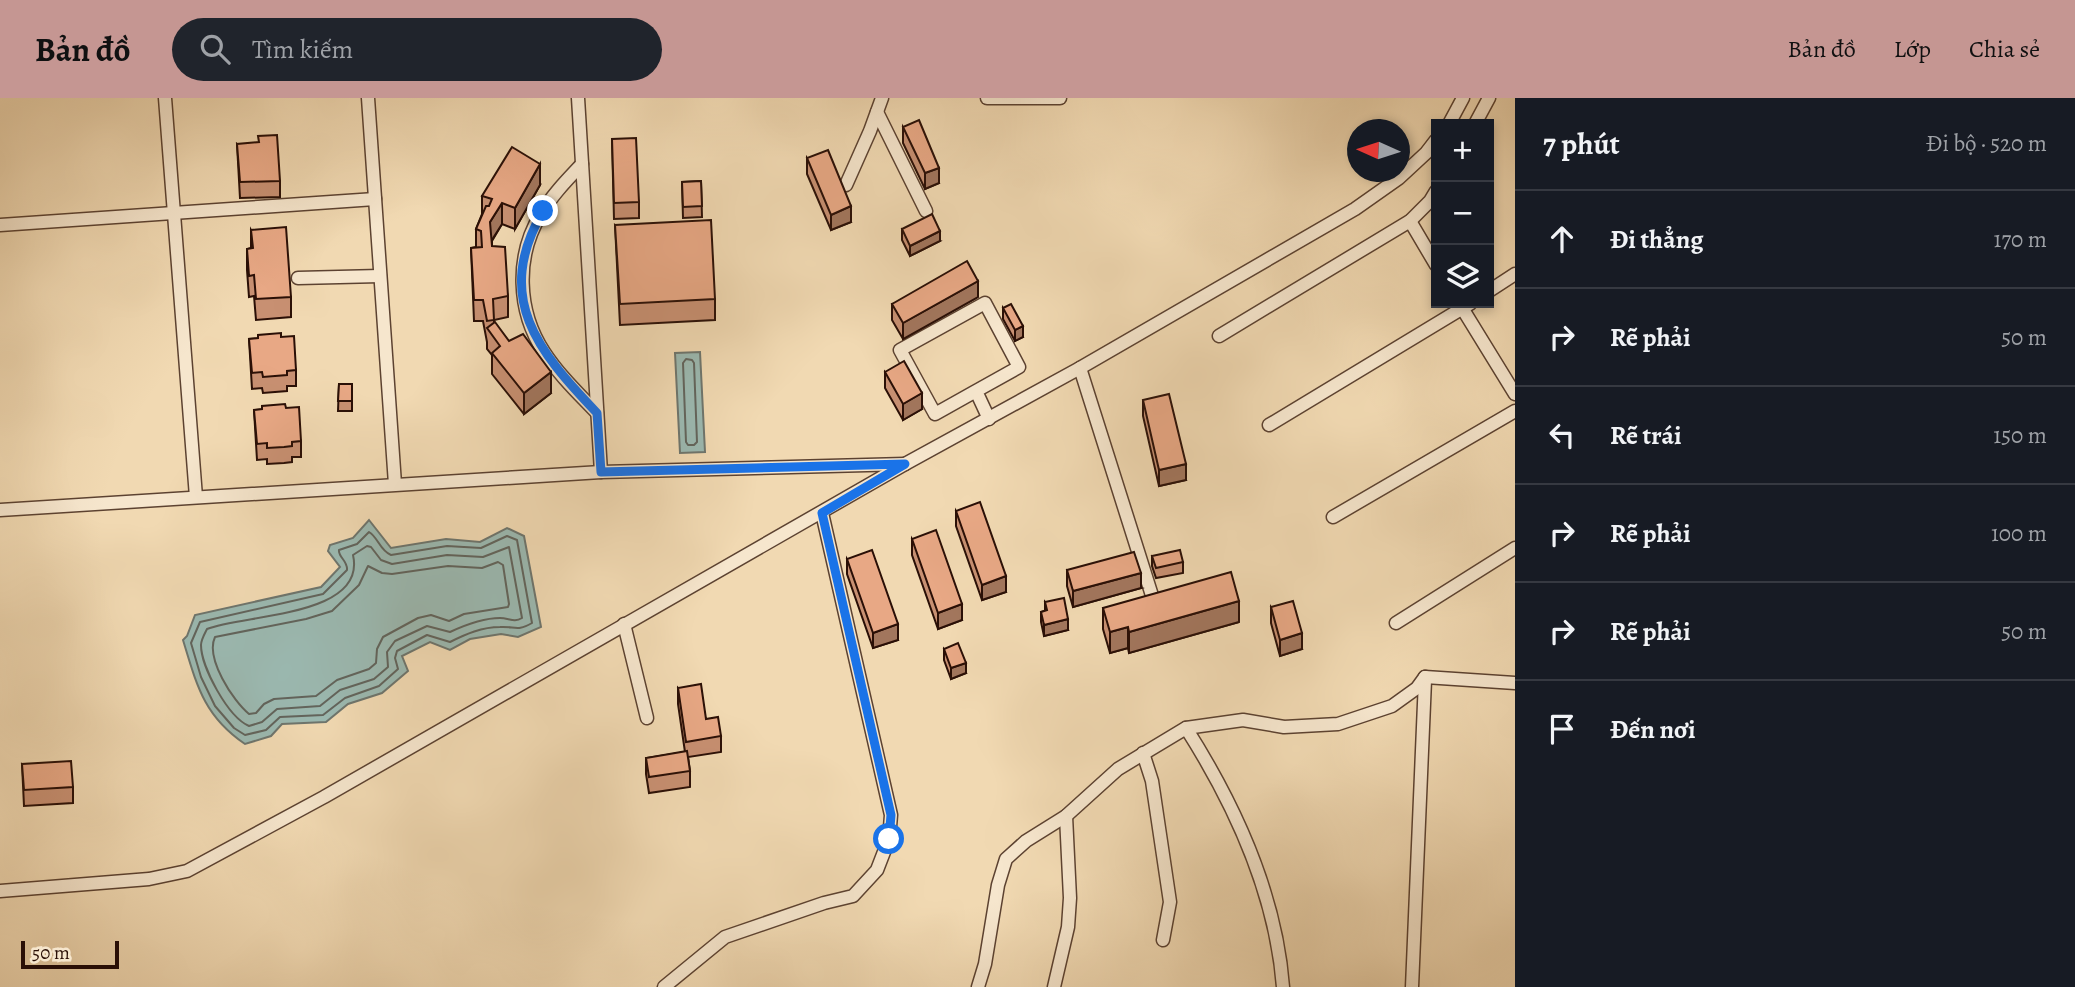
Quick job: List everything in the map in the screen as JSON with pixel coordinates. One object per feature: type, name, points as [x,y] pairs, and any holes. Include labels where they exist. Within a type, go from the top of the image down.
[{"type":"street","points":[[165,98],[196,497]]},
{"type":"street","points":[[368,98],[395,485]]},
{"type":"street","points":[[578,98],[601,472]]},
{"type":"street","points":[[846,185],[882,98]]},
{"type":"street","points":[[987,98],[1060,98]]},
{"type":"street","points":[[1452,119],[1463,98]]},
{"type":"street","points":[[1478,119],[1489,98]]},
{"type":"street","points":[[877,112],[926,211]]},
{"type":"street","points":[[0,891],[149,879],[187,871],[324,797],[1355,209],[1399,178],[1431,146]]},
{"type":"street","points":[[582,164],[559,189],[536,222],[526,253],[522,286],[525,308],[542,350],[597,413]]},
{"type":"street","points":[[0,225],[375,199]]},
{"type":"street","points":[[1219,336],[1410,221],[1431,199]]},
{"type":"street","points":[[1410,221],[1431,257]]},
{"type":"street","points":[[1494,288],[1515,274]]},
{"type":"street","points":[[298,278],[380,276]]},
{"type":"street","points":[[985,303],[1019,368],[976,391],[935,414],[900,350],[985,303]]},
{"type":"street","points":[[1269,425],[1459,308]]},
{"type":"street","points":[[1466,308],[1515,394]]},
{"type":"street","points":[[1080,368],[1155,605]]},
{"type":"street","points":[[976,391],[989,419]]},
{"type":"street","points":[[1333,517],[1515,411]]},
{"type":"street","points":[[0,510],[601,472],[905,464]]},
{"type":"street","points":[[664,987],[725,937],[824,903],[853,896],[877,870],[889,839],[891,815],[822,513]]},
{"type":"street","points":[[1396,623],[1515,548]]},
{"type":"street","points":[[624,624],[648,718]]},
{"type":"street","points":[[1425,677],[1513,682]]},
{"type":"street","points":[[978,987],[985,964],[998,885],[1006,859],[1026,841],[1066,816],[1118,769],[1186,728],[1242,720],[1284,727],[1338,724],[1392,706],[1417,688],[1425,677]]},
{"type":"street","points":[[1412,987],[1425,677]]},
{"type":"street","points":[[1186,728],[1203,754],[1255,862],[1280,953],[1283,987]]},
{"type":"street","points":[[1143,753],[1152,781],[1170,902],[1163,940]]},
{"type":"street","points":[[1054,987],[1068,927],[1070,898],[1066,816]]},
{"type":"water","points":[[700,352],[705,452],[680,453],[675,353]]},
{"type":"water","points":[[369,520],[391,548],[446,539],[480,542],[507,528],[524,536],[541,627],[518,637],[501,634],[470,639],[450,650],[430,642],[402,656],[408,671],[382,693],[348,704],[326,722],[282,724],[271,736],[245,744],[211,711],[198,686],[183,640],[195,615],[321,587],[340,567],[328,551],[330,545],[353,538]]},
{"type":"building","points":[[919,120],[939,168],[925,173],[903,127]]},
{"type":"building","points":[[277,135],[280,181],[240,182],[237,144],[259,142],[258,136]]},
{"type":"building","points":[[636,138],[639,202],[614,203],[612,139]]},
{"type":"building","points":[[512,147],[540,164],[515,208],[502,203],[490,222],[492,246],[505,247],[508,296],[493,299],[494,320],[487,321],[483,300],[474,300],[471,248],[482,247],[481,231],[476,229],[492,199],[482,196]]},
{"type":"building","points":[[828,150],[851,206],[831,215],[807,158]]},
{"type":"building","points":[[701,181],[702,206],[683,207],[682,182]]},
{"type":"building","points":[[932,214],[940,231],[910,246],[902,229]]},
{"type":"building","points":[[711,220],[715,299],[620,304],[615,225]]},
{"type":"building","points":[[286,227],[291,297],[256,299],[254,275],[249,276],[247,249],[253,248],[251,230]]},
{"type":"building","points":[[967,261],[978,281],[903,323],[892,304]]},
{"type":"building","points":[[1011,304],[1023,326],[1015,330],[1003,308]]},
{"type":"building","points":[[495,322],[509,341],[523,334],[551,372],[524,393],[492,353],[500,346],[487,328]]},
{"type":"building","points":[[281,333],[281,337],[294,336],[296,370],[287,371],[287,375],[263,377],[262,372],[252,373],[249,339],[258,338],[258,335]]},
{"type":"building","points":[[904,361],[922,393],[903,404],[885,372]]},
{"type":"building","points":[[339,384],[352,384],[352,401],[338,401]]},
{"type":"building","points":[[1169,394],[1186,464],[1159,470],[1143,400]]},
{"type":"building","points":[[285,404],[286,408],[299,407],[301,441],[284,447],[267,448],[267,443],[257,444],[254,410],[262,409],[262,406]]},
{"type":"building","points":[[980,502],[1006,576],[982,585],[956,511]]},
{"type":"building","points":[[936,530],[962,604],[938,613],[912,539]]},
{"type":"building","points":[[872,550],[898,624],[873,633],[847,559]]},
{"type":"building","points":[[1180,550],[1183,562],[1156,568],[1152,556]]},
{"type":"building","points":[[1134,552],[1141,573],[1073,591],[1067,570]]},
{"type":"building","points":[[1231,572],[1239,601],[1129,632],[1128,627],[1110,632],[1103,608]]},
{"type":"building","points":[[1064,598],[1068,619],[1044,625],[1041,612],[1047,610],[1045,602]]},
{"type":"building","points":[[1293,601],[1302,633],[1280,640],[1271,607]]},
{"type":"building","points":[[958,643],[966,663],[951,668],[944,649]]},
{"type":"building","points":[[701,684],[706,719],[718,717],[721,736],[686,742],[678,688]]},
{"type":"building","points":[[687,751],[690,771],[649,777],[646,758]]},
{"type":"building","points":[[71,761],[73,787],[24,790],[22,764]]},
{"type":"route","points":[[543,211],[533,229],[524,261],[522,286],[525,308],[542,350],[553,366],[597,413],[601,472],[905,464],[822,513],[891,815],[889,839]]}]
